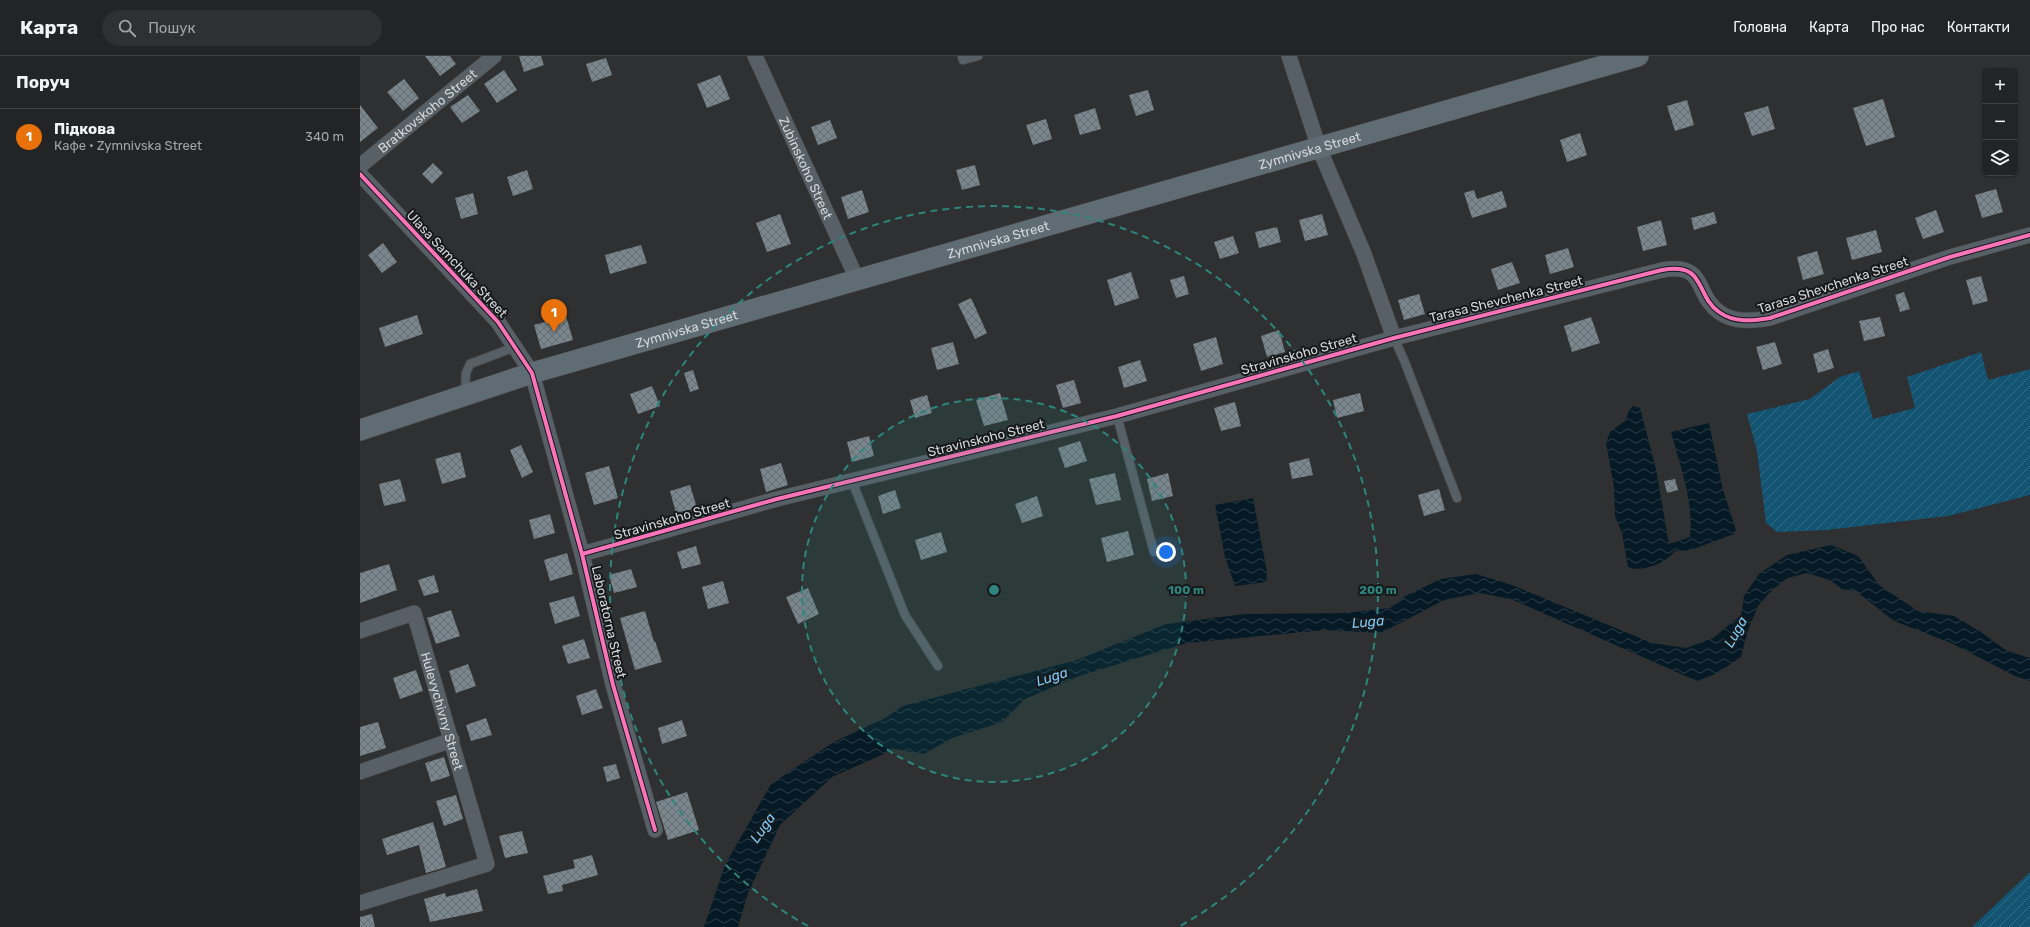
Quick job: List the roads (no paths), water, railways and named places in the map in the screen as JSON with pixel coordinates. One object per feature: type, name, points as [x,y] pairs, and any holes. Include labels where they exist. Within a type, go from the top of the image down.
[{"type":"main road","name":"Zymnivska Street","points":[[360,430],[532,373],[1638,56]]},
{"type":"street","name":"Bratkovskoho Street","points":[[360,166],[494,56]]},
{"type":"street","name":"Zubinskoho Street","points":[[754,56],[857,279]]},
{"type":"street","points":[[1289,56],[1319,148],[1399,336]]},
{"type":"street","name":"Ulasa Samchuka Street","points":[[360,174],[498,322],[532,373]]},
{"type":"street","name":"Tarasa Shevchenka Street","points":[[1399,336],[1677,267],[1689,271],[1700,283],[1707,298],[1718,312],[1732,318],[1749,322],[1756,321],[1770,318],[1950,257],[2030,236]]},
{"type":"street","name":"Stravinskoho Street","points":[[582,554],[777,499],[1117,416],[1399,336]]},
{"type":"street","name":"Laboratorna Street","points":[[532,373],[582,554],[613,685],[654,830]]},
{"type":"street","name":"Hulevychivny Street","points":[[360,631],[414,613],[487,864],[360,903]]},
{"type":"street","points":[[360,772],[452,740]]},
{"type":"lane","points":[[962,56],[963,60],[978,56]]},
{"type":"lane","points":[[1399,336],[1404,360],[1457,498]]},
{"type":"lane","points":[[465,394],[466,372],[470,364],[515,348]]},
{"type":"lane","points":[[1117,416],[1154,552]]},
{"type":"lane","points":[[852,481],[905,615],[938,666]]},
{"type":"water","points":[[1633,406],[1640,408],[1656,469],[1669,544],[1690,537],[1691,524],[1688,497],[1671,432],[1709,423],[1723,490],[1736,530],[1734,534],[1691,550],[1675,551],[1660,563],[1640,569],[1628,567],[1622,533],[1615,516],[1614,487],[1606,443],[1610,432],[1626,420],[1629,410]]},
{"type":"water","points":[[1253,498],[1267,572],[1266,582],[1235,586],[1225,557],[1215,505]]},
{"type":"water","name":"Luga","points":[[1831,545],[1858,556],[1879,585],[1918,611],[1954,616],[1981,632],[2007,651],[2030,658],[2030,681],[2015,676],[1951,643],[1894,621],[1856,591],[1842,589],[1830,580],[1807,573],[1788,578],[1772,590],[1758,606],[1748,630],[1741,657],[1718,673],[1697,681],[1511,599],[1479,593],[1444,600],[1381,633],[1325,630],[1187,643],[1079,676],[1025,699],[1002,722],[952,738],[924,754],[895,749],[832,777],[780,825],[748,893],[738,927],[704,927],[725,865],[771,784],[834,742],[885,718],[903,706],[1077,660],[1166,624],[1245,614],[1344,613],[1390,608],[1407,595],[1441,579],[1476,574],[1512,585],[1652,643],[1686,648],[1713,638],[1741,615],[1744,596],[1759,574],[1787,555]]},
{"type":"place","name":"Підкова","points":[[554,332]]}]
